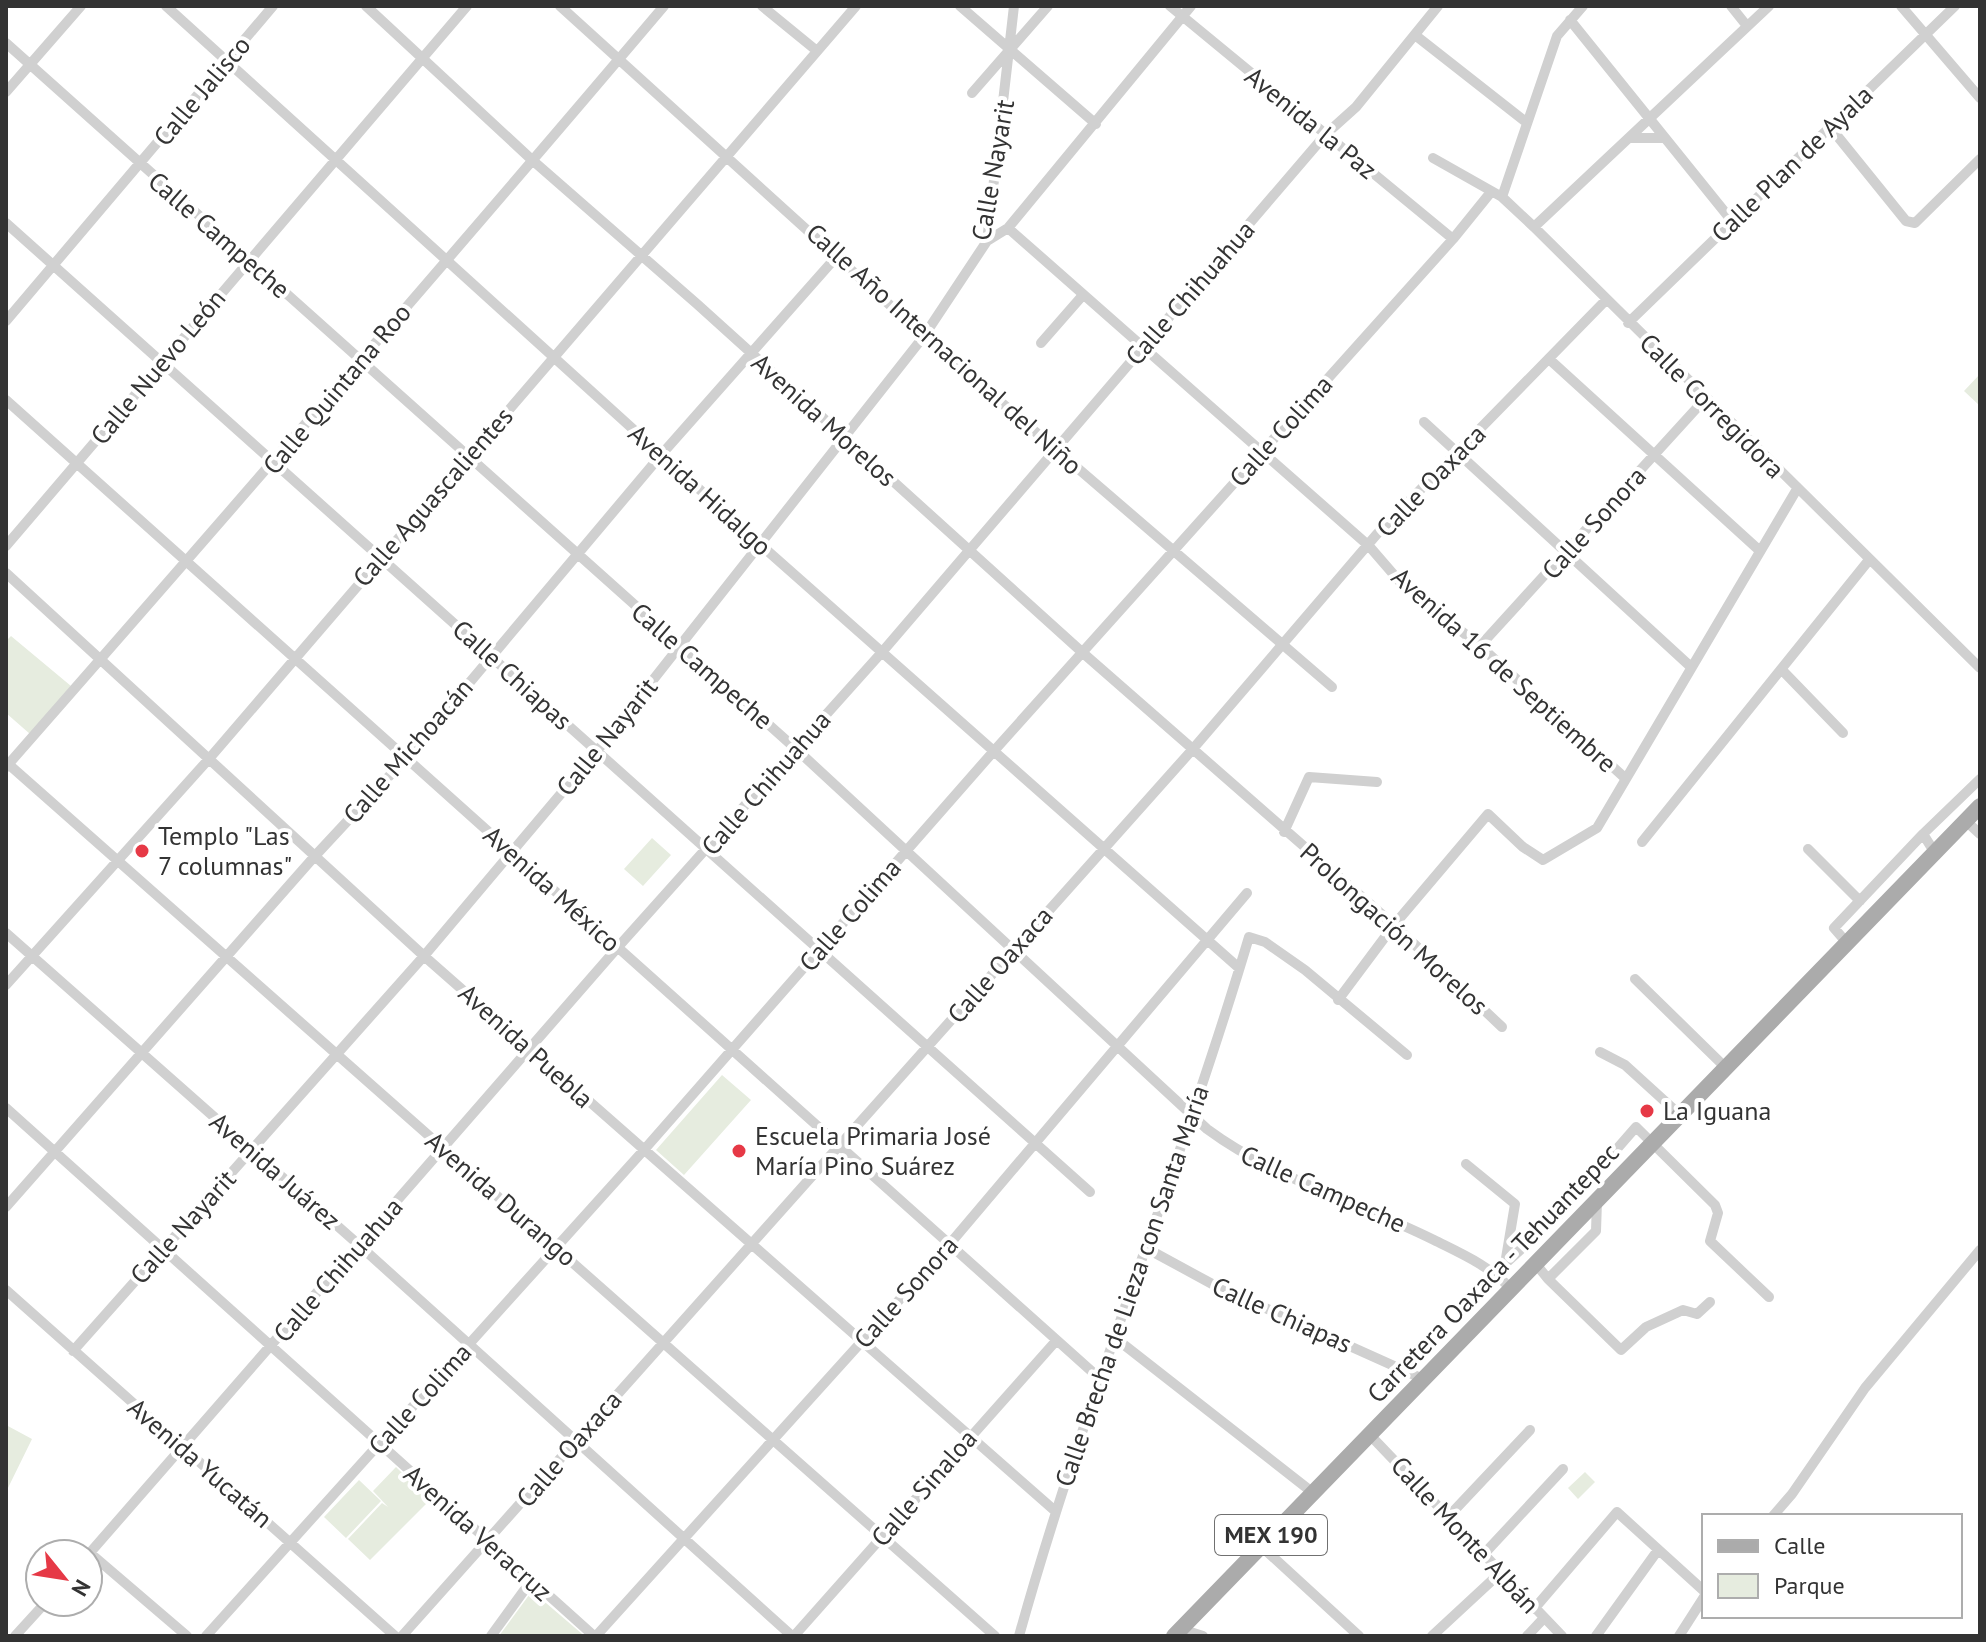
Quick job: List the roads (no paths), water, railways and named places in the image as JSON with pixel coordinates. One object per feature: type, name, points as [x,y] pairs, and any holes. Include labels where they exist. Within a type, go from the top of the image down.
[{"type":"main road","name":"Carretera Oaxaca - Tehuantepec","points":[[1177,1632],[1980,806]]},
{"type":"street","points":[[6,92],[81,6]]},
{"type":"street","name":"Avenida Hidalgo","points":[[166,6],[226,63],[448,258],[762,546],[1239,968]]},
{"type":"street","name":"Calle Jalisco","points":[[6,321],[273,6]]},
{"type":"street","name":"Avenida Morelos","points":[[366,6],[531,159],[641,254],[1284,832]]},
{"type":"street","name":"Calle Nuevo León","points":[[6,546],[467,6]]},
{"type":"street","name":"Calle Año Internacional del Niño","points":[[560,6],[924,336],[1056,448],[1172,553],[1332,687]]},
{"type":"street","name":"Calle Quintana Roo","points":[[7,765],[183,561],[274,465],[664,6]]},
{"type":"street","points":[[762,6],[817,51]]},
{"type":"street","name":"Calle Aguascalientes","points":[[6,985],[208,760],[856,6]]},
{"type":"street","points":[[960,6],[1096,124]]},
{"type":"street","name":"Calle Nayarit","points":[[73,1351],[424,956],[597,751],[762,546],[924,336],[987,241],[1014,6]]},
{"type":"street","points":[[972,93],[1048,6]]},
{"type":"street","name":"Avenida la Paz","points":[[1170,6],[1453,239]]},
{"type":"street","name":"Calle Nayarit","points":[[1008,228],[1191,6]]},
{"type":"street","name":"Calle Chihuahua","points":[[103,1538],[618,947],[883,651],[1326,134],[1356,107],[1438,6]]},
{"type":"street","points":[[1502,197],[1557,36],[1583,6]]},
{"type":"street","points":[[1731,6],[1747,26]]},
{"type":"street","points":[[1534,227],[1769,6]]},
{"type":"street","points":[[1901,6],[1980,98]]},
{"type":"street","name":"Calle Plan de Ayala","points":[[1628,323],[1955,6]]},
{"type":"street","points":[[1570,20],[1732,221]]},
{"type":"street","points":[[1415,35],[1526,122]]},
{"type":"street","name":"Calle Campeche","points":[[6,43],[139,165],[469,456],[576,556],[796,749],[1235,1150],[1269,1169],[1414,1230],[1496,1272],[1511,1289]]},
{"type":"street","points":[[1830,127],[1906,221],[1915,223],[1980,159]]},
{"type":"street","points":[[1629,138],[1663,138]]},
{"type":"street","name":"Calle Corregidora","points":[[1433,158],[1502,197],[1980,668]]},
{"type":"street","name":"Calle Colima","points":[[206,1636],[643,1151],[993,752],[1453,239],[1491,192]]},
{"type":"street","name":"Calle Chiapas","points":[[6,223],[1090,1192]]},
{"type":"street","points":[[987,241],[1008,228]]},
{"type":"street","name":"Avenida 16 de Septiembre","points":[[1008,228],[1369,546],[1401,583],[1480,646],[1625,778]]},
{"type":"street","name":"Calle Michoacán","points":[[6,1207],[225,956],[406,758],[661,455],[838,255]]},
{"type":"street","points":[[1041,343],[1083,295]]},
{"type":"street","name":"Calle Oaxaca","points":[[402,1636],[928,1048],[1369,546],[1605,301]]},
{"type":"street","points":[[1549,359],[1760,551]]},
{"type":"street","name":"Calle Sonora","points":[[1480,646],[1569,553],[1705,399]]},
{"type":"street","name":"Avenida México","points":[[6,400],[1055,1342],[1098,1377]]},
{"type":"street","points":[[1424,422],[1691,667]]},
{"type":"street","points":[[1407,1055],[1338,1000],[1394,925],[1488,814],[1523,847],[1543,860],[1597,828],[1797,489]]},
{"type":"street","points":[[1642,842],[1869,560]]},
{"type":"street","name":"Avenida Puebla","points":[[6,573],[424,956],[1054,1510]]},
{"type":"street","points":[[1782,670],[1843,733]]},
{"type":"street","name":"Avenida Durango","points":[[7,765],[117,858],[556,1246],[989,1634]]},
{"type":"street","points":[[1284,832],[1309,777],[1377,782]]},
{"type":"street","points":[[1847,943],[1834,928],[1980,779]]},
{"type":"street","points":[[1966,821],[1980,834]]},
{"type":"street","name":"Prolongación Morelos","points":[[1284,832],[1394,925],[1502,1027]]},
{"type":"street","points":[[1923,834],[1935,853]]},
{"type":"street","points":[[1808,849],[1860,901]]},
{"type":"street","points":[[1881,878],[1893,896]]},
{"type":"street","name":"Calle Sonora","points":[[595,1636],[948,1246],[1247,893]]},
{"type":"street","name":"Avenida Juárez","points":[[6,933],[359,1245],[467,1346],[793,1636]]},
{"type":"street","name":"Calle Brecha de Lieza con Santa María","points":[[1019,1636],[1054,1510],[1144,1247],[1194,1115],[1249,937],[1265,942],[1305,970],[1338,1000]]},
{"type":"street","points":[[1635,979],[1726,1068]]},
{"type":"street","points":[[1600,1052],[1625,1065],[1680,1115]]},
{"type":"street","name":"Avenida Veracruz","points":[[6,1108],[595,1636]]},
{"type":"street","points":[[1496,1272],[1560,1214],[1636,1127],[1715,1205],[1718,1213],[1710,1241],[1769,1297]]},
{"type":"street","points":[[1466,1164],[1515,1204],[1505,1264]]},
{"type":"street","points":[[1548,1279],[1596,1231],[1597,1201]]},
{"type":"street","name":"Calle Chiapas","points":[[1144,1247],[1249,1302],[1423,1379]]},
{"type":"street","points":[[1775,1514],[1865,1388],[1980,1250]]},
{"type":"street","points":[[1536,1264],[1621,1350],[1646,1327],[1683,1310],[1697,1314],[1710,1302]]},
{"type":"street","name":"Avenida Yucatán","points":[[6,1290],[395,1636]]},
{"type":"street","points":[[1114,1337],[1312,1492]]},
{"type":"street","name":"Calle Sinaloa","points":[[793,1636],[1055,1342]]},
{"type":"street","points":[[1448,1517],[1530,1430]]},
{"type":"street","name":"Calle Monte Albán","points":[[1369,1434],[1562,1636]]},
{"type":"street","points":[[1483,1555],[1563,1469]]},
{"type":"street","points":[[1534,1609],[1617,1512],[1702,1592]]},
{"type":"street","points":[[1261,1546],[1359,1636]]},
{"type":"street","points":[[1596,1636],[1658,1550]]},
{"type":"street","points":[[104,1567],[187,1636]]},
{"type":"street","points":[[1432,1636],[1500,1573]]},
{"type":"street","points":[[491,1636],[531,1581]]},
{"type":"street","points":[[1679,1636],[1702,1597]]},
{"type":"street","points":[[15,1636],[31,1618]]},
{"type":"street","points":[[1527,1636],[1544,1618]]},
{"type":"street","points":[[1177,1632],[1203,1636]]},
{"type":"place","name":"Templo \"Las 7 columnas\"","points":[[142,851]]},
{"type":"place","name":"La Iguana","points":[[1647,1111]]},
{"type":"place","name":"Escuela Primaria José María Pino Suárez","points":[[739,1151]]}]
